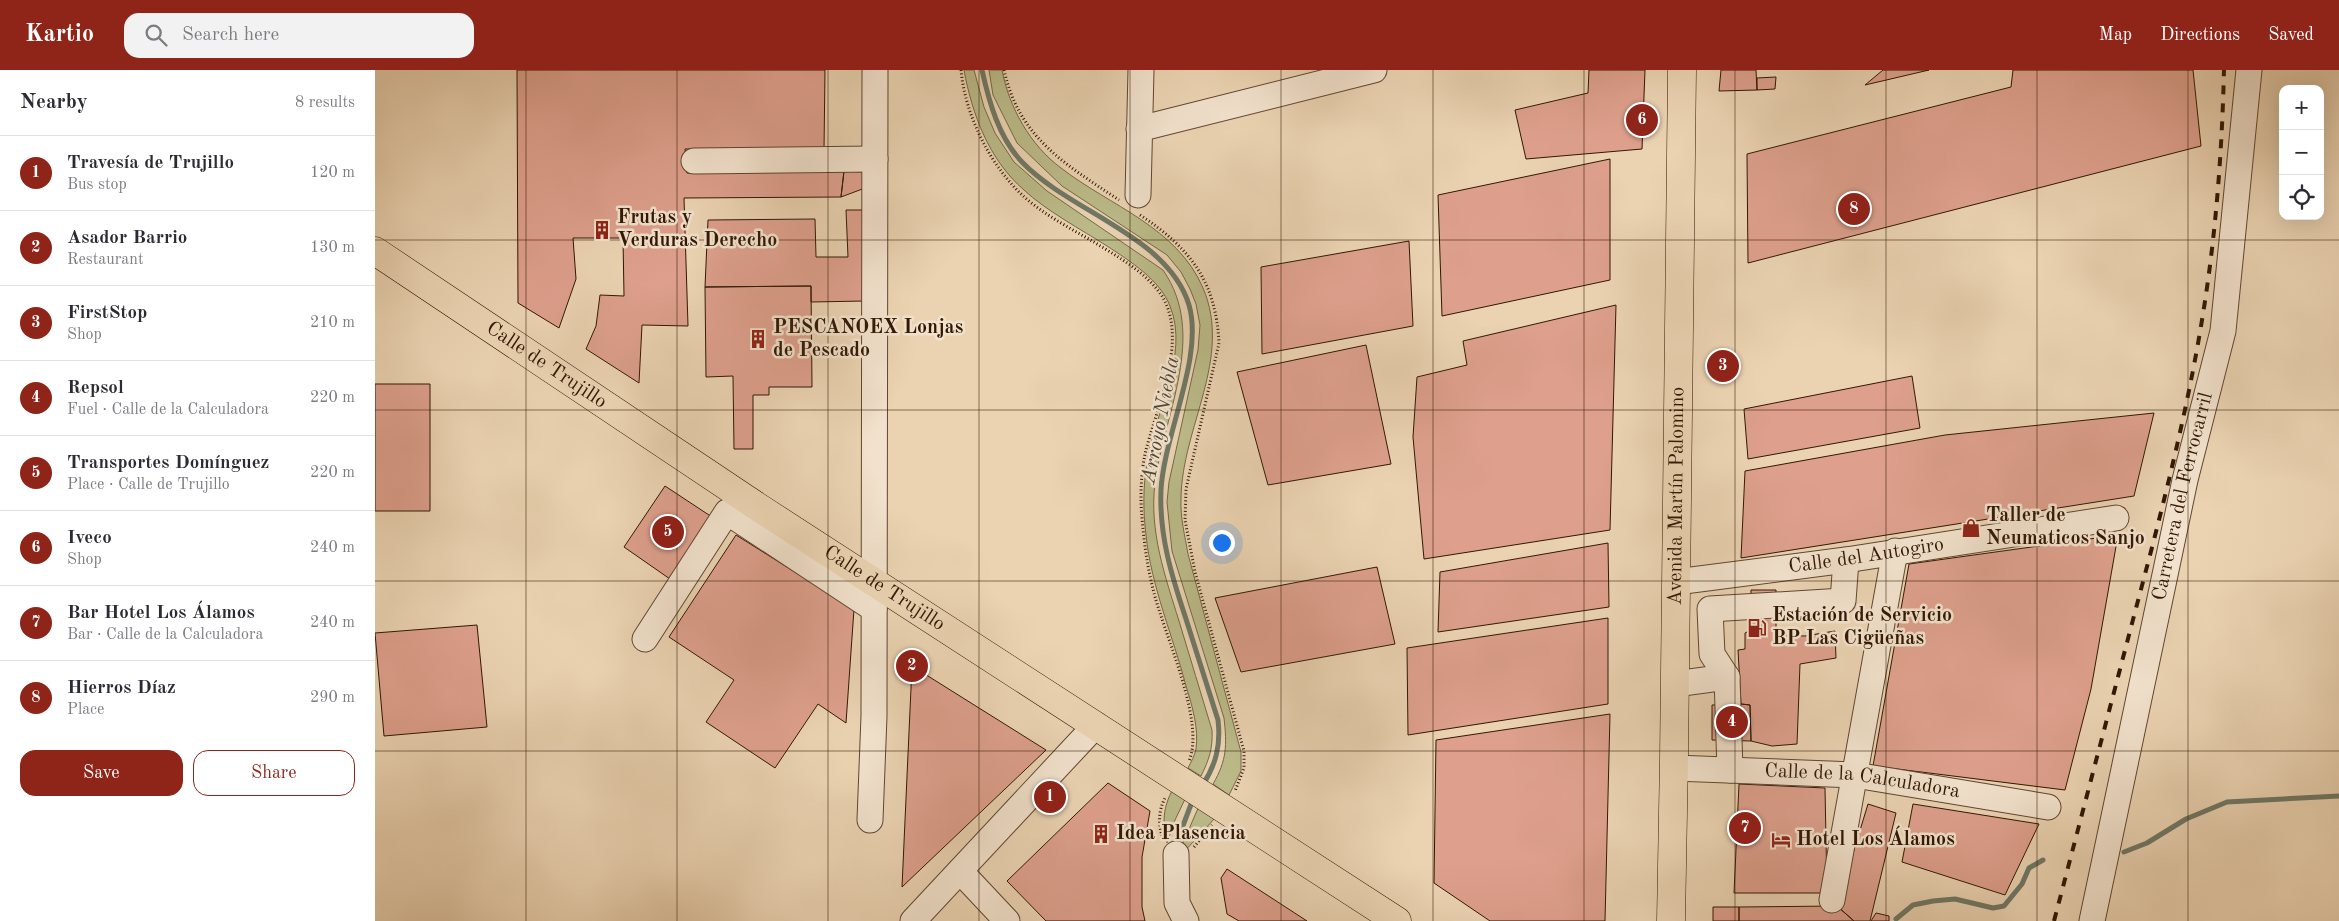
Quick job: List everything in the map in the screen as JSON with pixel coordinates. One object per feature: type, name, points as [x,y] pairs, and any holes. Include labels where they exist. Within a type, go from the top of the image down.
[{"type":"main road","name":"Avenida Martín Palomino","points":[[1671,921],[1677,582],[1682,70]]},
{"type":"main road","name":"Calle de Trujillo","points":[[375,251],[696,466],[1397,921]]},
{"type":"street","points":[[870,820],[874,716],[875,70]]},
{"type":"street","points":[[1133,204],[1139,129],[1141,70]]},
{"type":"street","points":[[1139,129],[1374,70]]},
{"type":"street","name":"Carretera del Ferrocarril","points":[[2092,921],[2185,480],[2223,331],[2249,70]]},
{"type":"street","points":[[694,161],[875,158]]},
{"type":"street","points":[[645,639],[727,512],[874,609]]},
{"type":"street","name":"Calle del Autogiro","points":[[1677,582],[1846,560],[2116,518]]},
{"type":"street","points":[[1832,900],[1895,551]]},
{"type":"street","points":[[1710,609],[1797,602],[1843,601],[1846,560]]},
{"type":"street","points":[[1797,602],[1811,564]]},
{"type":"street","points":[[1708,578],[1712,654],[1727,677],[1730,770]]},
{"type":"street","points":[[1675,684],[1727,677]]},
{"type":"street","points":[[913,921],[1096,725]]},
{"type":"street","name":"Calle de la Calculadora","points":[[1674,768],[1855,775],[2048,807]]},
{"type":"street","points":[[1176,854],[1177,903],[1186,921]]},
{"type":"street","points":[[960,871],[1007,921]]},
{"type":"path","points":[[961,70],[969,112],[982,140],[1018,191],[1049,215],[1122,259],[1146,278],[1162,296],[1169,312],[1174,330],[1173,351],[1145,456],[1141,509],[1144,544],[1153,590],[1176,657],[1192,721],[1193,751],[1159,810],[1159,826],[1165,852],[1188,858],[1190,852],[1240,783],[1244,768],[1244,751],[1195,572],[1185,520],[1185,489],[1219,343],[1218,321],[1207,288],[1185,250],[1133,204],[1063,162],[1045,146],[1033,133],[1010,95],[1005,70]]},
{"type":"green space","points":[[964,70],[974,70],[984,107],[995,133],[1014,162],[1047,191],[1163,270],[1176,295],[1182,321],[1183,348],[1179,375],[1155,483],[1154,518],[1159,553],[1212,730],[1210,754],[1201,776],[1188,768],[1196,749],[1197,733],[1191,701],[1153,573],[1144,517],[1147,463],[1169,384],[1176,344],[1175,325],[1170,306],[1159,288],[1143,272],[1116,252],[1042,205],[1012,178],[1001,165],[984,135],[967,87]]},
{"type":"green space","points":[[989,70],[1002,70],[1010,98],[1023,124],[1031,137],[1050,159],[1080,182],[1141,219],[1160,233],[1177,249],[1191,267],[1203,288],[1211,314],[1212,340],[1204,393],[1183,471],[1181,512],[1188,554],[1241,752],[1241,771],[1229,795],[1213,784],[1221,767],[1225,752],[1224,718],[1172,551],[1167,502],[1169,482],[1198,350],[1200,325],[1196,304],[1181,272],[1167,255],[1062,186],[1017,143],[993,95]]},
{"type":"green space","points":[[1173,789],[1186,797],[1167,843],[1164,815]]},
{"type":"green space","points":[[1199,806],[1216,817],[1183,853],[1179,852]]},
{"type":"building","name":"Frutas y Verduras Derecho","points":[[517,70],[825,70],[824,150],[685,149],[687,173],[844,171],[841,197],[684,198],[688,326],[642,325],[639,383],[586,349],[596,326],[600,295],[624,296],[623,238],[573,238],[576,279],[559,328],[518,303]]},
{"type":"building","points":[[1589,70],[1645,70],[1642,149],[1526,159],[1515,110],[1588,93]]},
{"type":"building","points":[[1721,70],[1756,70],[1757,90],[1719,91]]},
{"type":"building","points":[[1883,70],[1929,70],[1865,85]]},
{"type":"building","points":[[2013,70],[2193,70],[2201,146],[1748,263],[1747,154],[2011,87]]},
{"type":"building","points":[[1776,77],[1775,89],[1757,90],[1757,78]]},
{"type":"building","points":[[1610,159],[1610,280],[1442,316],[1438,195]]},
{"type":"building","points":[[844,171],[865,172],[865,188],[841,197]]},
{"type":"building","points":[[846,210],[864,210],[864,301],[811,302],[811,286],[705,287],[708,220],[815,219],[816,257],[848,257]]},
{"type":"building","points":[[1409,241],[1413,326],[1262,354],[1261,267]]},
{"type":"building","name":"PESCANOEX Lonjas de Pescado","points":[[811,286],[812,387],[769,387],[769,395],[753,395],[753,449],[734,449],[733,376],[706,377],[705,287]]},
{"type":"building","points":[[1616,305],[1610,530],[1424,559],[1413,437],[1417,377],[1467,365],[1463,341]]},
{"type":"building","points":[[1366,345],[1391,464],[1268,485],[1237,372]]},
{"type":"building","points":[[1912,376],[1920,428],[1748,459],[1744,409]]},
{"type":"building","points":[[375,384],[430,384],[430,511],[375,511]]},
{"type":"building","points":[[2154,413],[2134,496],[1741,558],[1745,471],[1945,435]]},
{"type":"building","points":[[665,486],[712,517],[670,579],[624,547]]},
{"type":"building","points":[[736,535],[854,609],[846,723],[818,704],[775,768],[706,722],[734,680],[669,637]]},
{"type":"building","points":[[2118,535],[2091,689],[2065,790],[1873,766],[1909,564]]},
{"type":"building","points":[[1608,543],[1609,607],[1438,632],[1440,572]]},
{"type":"building","points":[[1377,567],[1395,644],[1241,672],[1215,598]]},
{"type":"building","points":[[1751,590],[1776,590],[1776,635],[1805,636],[1835,631],[1836,658],[1800,664],[1797,744],[1772,746],[1751,741],[1750,705],[1741,704],[1738,650],[1745,649],[1745,633],[1751,630]]},
{"type":"building","points":[[1608,618],[1608,704],[1408,735],[1407,648]]},
{"type":"building","points":[[477,625],[487,727],[384,736],[375,633]]},
{"type":"building","points":[[912,666],[1046,750],[902,887]]},
{"type":"building","points":[[1712,705],[1750,705],[1751,741],[1712,740]]},
{"type":"building","points":[[1610,714],[1605,921],[1490,921],[1434,883],[1436,740]]},
{"type":"building","name":"Idea Plasencia","points":[[1108,783],[1150,811],[1142,857],[1142,907],[1145,921],[1046,921],[1007,881]]},
{"type":"building","name":"Hotel Los Álamos","points":[[1739,784],[1825,788],[1827,893],[1734,893]]},
{"type":"building","points":[[1868,804],[1896,813],[1870,921],[1854,921],[1837,906]]},
{"type":"building","points":[[1913,804],[2039,824],[2005,895],[1902,862]]},
{"type":"building","points":[[1227,869],[1307,921],[1239,921],[1227,914],[1221,878]]},
{"type":"building","points":[[1837,906],[1854,921],[1739,921],[1739,907]]},
{"type":"building","points":[[1713,907],[1739,907],[1739,921],[1713,921]]},
{"type":"building","points":[[1876,913],[1889,916],[1889,921],[1871,921]]},
{"type":"waterway","name":"Arroyo Niebla","points":[[982,70],[1001,131],[1022,162],[1042,180],[1065,196],[1116,226],[1140,243],[1161,261],[1178,281],[1189,305],[1192,326],[1188,372],[1164,468],[1161,507],[1164,540],[1171,572],[1218,720],[1218,746],[1211,770],[1202,786]]},
{"type":"waterway","points":[[2124,852],[2147,843],[2186,819],[2227,802],[2339,796]]},
{"type":"waterway","name":"Arroyo Niebla","points":[[1175,847],[1193,799]]},
{"type":"waterway","points":[[1896,919],[1913,905],[1933,901],[1955,899],[1993,908],[2004,906],[2022,884],[2029,868],[2043,860]]},
{"type":"railway","points":[[2054,921],[2173,464],[2197,351],[2208,284],[2215,223],[2222,131],[2224,70]]},
{"type":"place","name":"Iveco","points":[[1642,120]]},
{"type":"place","name":"Hierros Díaz","points":[[1854,209]]},
{"type":"place","name":"Frutas y Verduras Derecho","points":[[602,230]]},
{"type":"place","name":"PESCANOEX Lonjas de Pescado","points":[[758,339]]},
{"type":"place","name":"FirstStop","points":[[1723,366]]},
{"type":"place","name":"Taller de Neumaticos Sanjo","points":[[1971,528]]},
{"type":"place","name":"Transportes Domínguez","points":[[668,532]]},
{"type":"place","name":"Estación de Servicio BP Las Cigüeñas","points":[[1757,628]]},
{"type":"place","name":"Asador Barrio","points":[[912,666]]},
{"type":"place","name":"Repsol","points":[[1732,722]]},
{"type":"place","name":"Travesía de Trujillo","points":[[1050,797]]},
{"type":"place","name":"Bar Hotel Los Álamos","points":[[1745,828]]},
{"type":"place","name":"Idea Plasencia","points":[[1101,834]]},
{"type":"place","name":"Hotel Los Álamos","points":[[1781,840]]}]
